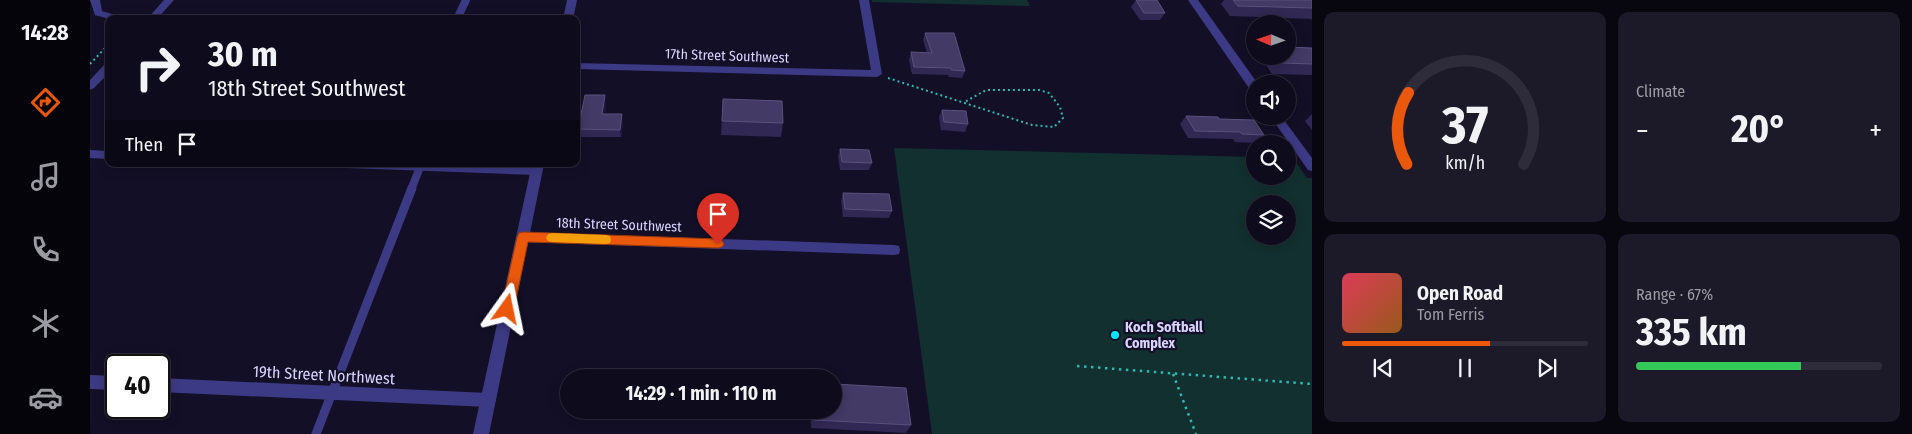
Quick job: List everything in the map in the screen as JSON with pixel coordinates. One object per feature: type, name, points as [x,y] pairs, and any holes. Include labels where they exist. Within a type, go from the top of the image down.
[{"type":"street","points":[[95,0],[98,13],[105,15]]},
{"type":"street","points":[[155,15],[169,0]]},
{"type":"street","points":[[569,15],[572,0]]},
{"type":"street","points":[[864,0],[877,74]]},
{"type":"street","points":[[1193,0],[1246,75]]},
{"type":"street","name":"17th Street Southwest","points":[[580,66],[877,74]]},
{"type":"street","points":[[90,86],[105,70]]},
{"type":"street","points":[[1281,125],[1311,167]]},
{"type":"street","points":[[90,154],[105,155]]},
{"type":"street","points":[[480,434],[537,167]]},
{"type":"street","name":"18th Street Southwest","points":[[523,237],[894,250]]},
{"type":"street","points":[[90,382],[105,383]]},
{"type":"street","name":"19th Street Northwest","points":[[170,386],[488,400]]},
{"type":"lane","points":[[459,15],[466,0]]},
{"type":"lane","points":[[316,434],[412,167]]},
{"type":"path","points":[[90,64],[105,48]]},
{"type":"path","points":[[877,74],[965,102],[1003,114],[1038,128],[1054,127],[1064,118],[1060,107],[1048,93],[1039,90],[986,90],[965,102]]},
{"type":"path","points":[[1077,366],[1312,384]]},
{"type":"path","points":[[1173,374],[1196,434]]},
{"type":"green space","points":[[872,0],[1027,0],[1030,6],[872,2]]},
{"type":"green space","name":"Koch Softball Complex","points":[[894,148],[1246,157],[1246,185],[1296,185],[1296,162],[1307,178],[1312,178],[1312,434],[932,434]]},
{"type":"building","points":[[1136,0],[1157,0],[1165,13],[1144,13]]},
{"type":"building","points":[[1233,0],[1312,0],[1312,8],[1238,6]]},
{"type":"building","points":[[925,33],[954,33],[965,71],[951,70],[951,68],[914,67],[911,52],[932,53]]},
{"type":"building","points":[[1296,47],[1312,48],[1312,64],[1296,63]]},
{"type":"building","points":[[585,95],[605,95],[602,114],[622,114],[620,130],[580,129]]},
{"type":"building","points":[[723,99],[782,101],[783,123],[722,121]]},
{"type":"building","points":[[942,110],[966,111],[968,124],[944,122]]},
{"type":"building","points":[[1186,116],[1246,120],[1246,125],[1257,125],[1264,135],[1242,134],[1240,132],[1195,131]]},
{"type":"building","points":[[840,149],[869,150],[872,163],[842,162]]},
{"type":"building","points":[[843,193],[889,194],[892,211],[845,209]]},
{"type":"building","points":[[842,384],[906,388],[911,425],[814,420],[842,419]]},
{"type":"slow traffic","points":[[552,238],[606,240]]},
{"type":"place","name":"Koch Softball Complex","points":[[1115,335]]},
{"type":"route","points":[[507,309],[523,237],[718,244]]}]
